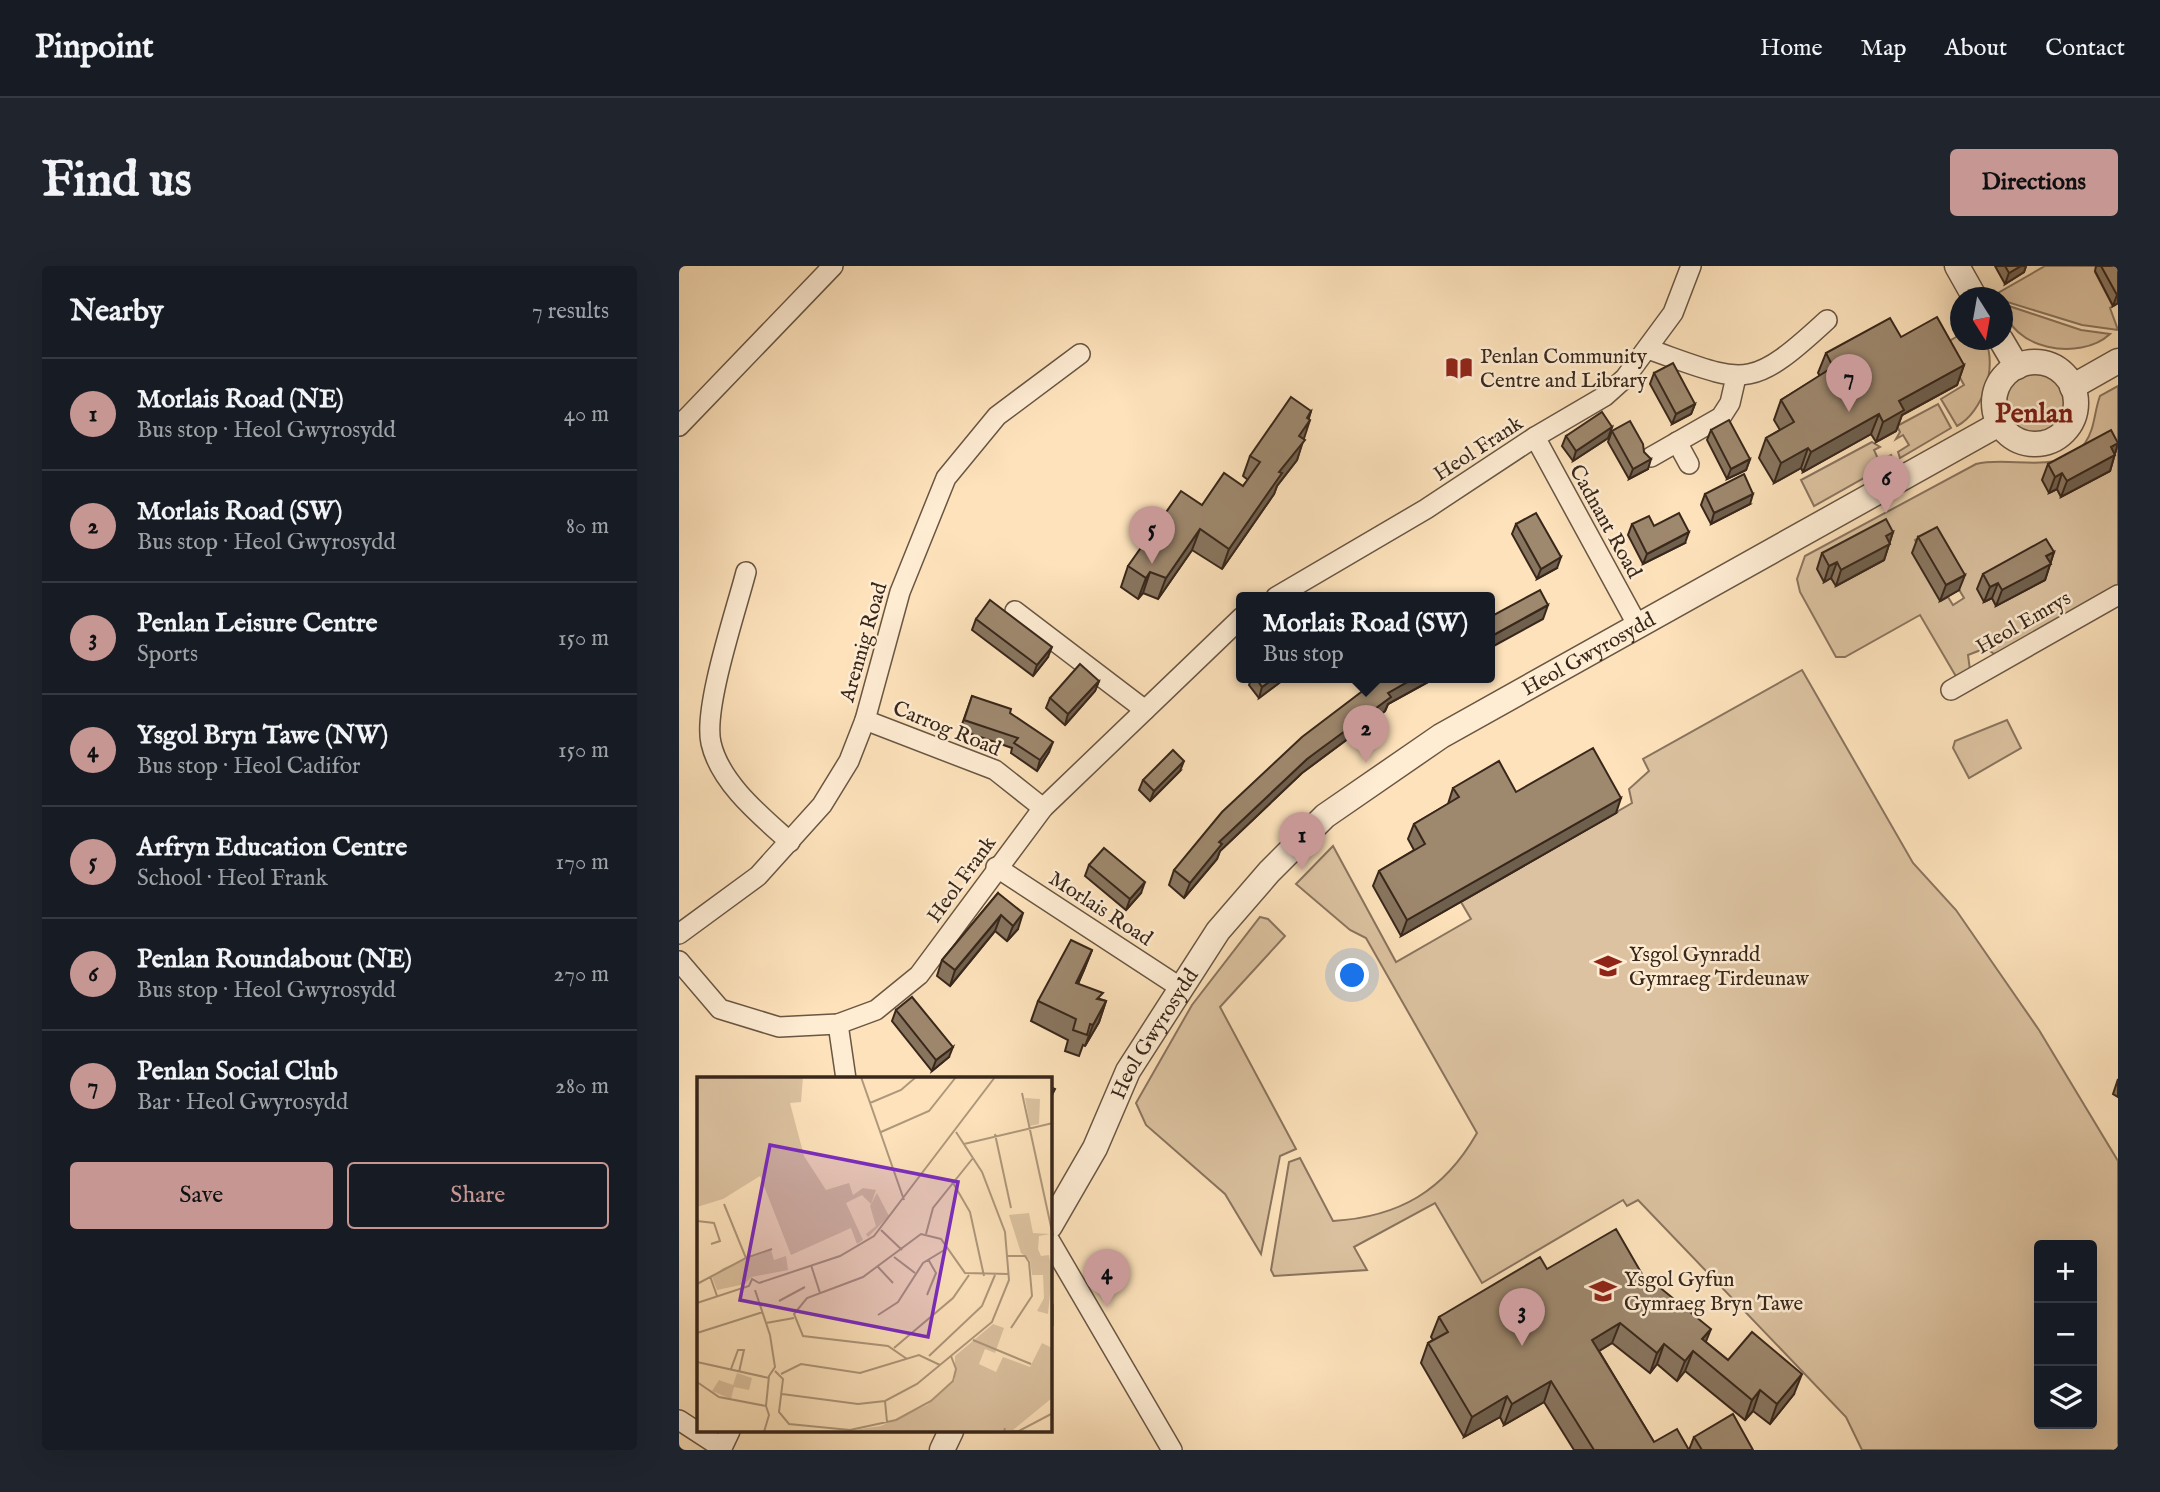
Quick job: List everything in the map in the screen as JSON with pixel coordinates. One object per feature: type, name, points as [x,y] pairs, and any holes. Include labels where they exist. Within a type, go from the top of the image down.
[{"type":"street","points":[[679,426],[832,266]]},
{"type":"street","name":"Heol Frank","points":[[1285,592],[1426,509],[1535,437],[1605,396],[1625,378],[1673,313],[1691,266]]},
{"type":"street","points":[[1957,266],[1969,287]]},
{"type":"street","points":[[1648,349],[1735,377],[1767,370],[1786,358],[1827,320]]},
{"type":"street","points":[[2007,350],[2017,367]]},
{"type":"street","name":"Arennig Road","points":[[679,934],[758,876],[822,805],[849,761],[865,720],[900,592],[946,478],[997,416],[1080,354]]},
{"type":"street","points":[[2072,387],[2118,361]]},
{"type":"street","points":[[2028,363],[2052,366],[2062,373],[2072,387],[2076,405],[2074,417],[2059,437],[2033,444],[2019,441],[1999,424],[1995,397],[1999,384],[2017,367],[2028,363]]},
{"type":"street","points":[[1651,457],[1721,417],[1730,403],[1735,377]]},
{"type":"street","name":"Heol Gwyrosydd","points":[[1052,1223],[1095,1148],[1128,1071],[1217,931],[1269,872],[1325,816],[1441,736],[1999,424]]},
{"type":"street","name":"Cadnant Road","points":[[1535,437],[1638,626]]},
{"type":"street","points":[[1677,442],[1689,464]]},
{"type":"street","points":[[746,572],[708,718],[711,744],[723,770],[753,808],[790,842]]},
{"type":"street","name":"Heol Emrys","points":[[1951,690],[2118,595]]},
{"type":"street","points":[[1015,611],[1145,710]]},
{"type":"street","name":"Heol Frank","points":[[679,961],[720,1009],[779,1027],[838,1024],[876,1010],[919,975],[996,867],[1043,808],[1236,623]]},
{"type":"street","name":"Carrog Road","points":[[865,720],[995,770],[1043,808]]},
{"type":"street","name":"Morlais Road","points":[[996,867],[1181,988]]},
{"type":"street","points":[[838,1024],[846,1077]]},
{"type":"street","points":[[1052,1244],[1171,1450]]},
{"type":"street","points":[[679,1420],[697,1429]]},
{"type":"street","points":[[702,1432],[724,1443]]},
{"type":"street","points":[[942,1450],[951,1432]]},
{"type":"shaded area","points":[[2045,266],[2105,266],[2095,272],[2113,306],[2110,308],[2118,330],[2082,325],[2013,304],[2013,287],[2008,287]]},
{"type":"shaded area","points":[[2013,307],[2081,330],[2110,334],[2097,343],[2065,349],[2047,347],[2018,332],[2013,326]]},
{"type":"shaded area","points":[[1950,341],[1950,350],[1989,351],[1986,388],[1974,410],[1957,426],[1941,399],[1964,385],[1942,345]]},
{"type":"shaded area","points":[[2036,373],[2058,382],[2067,404],[2058,426],[2036,435],[2014,426],[2005,404],[2014,382]]},
{"type":"shaded area","points":[[2118,386],[2118,590],[2003,651],[1994,654],[1986,648],[1968,655],[1970,670],[1957,678],[1920,615],[1845,657],[1836,657],[1800,592],[1797,579],[1805,556],[1976,464],[2048,462],[2074,453],[2088,438],[2100,396]],"holes":[[[2105,463],[2061,497],[2057,489],[2049,493]],[[1926,534],[1964,598],[1953,605],[1948,597],[1941,601],[1915,540]],[[1884,560],[1836,586],[1831,578]],[[2041,572],[1996,606],[1992,598],[1984,602]]]},
{"type":"shaded area","points":[[1938,404],[1951,428],[1900,458],[1898,452],[1909,445],[1903,435],[1896,439],[1900,432],[1897,426]]},
{"type":"shaded area","points":[[1872,442],[1880,447],[1874,450],[1879,461],[1891,455],[1894,461],[1814,506],[1801,480]]},
{"type":"shaded area","name":"Ysgol Gynradd Gymraeg Tirdeunaw","points":[[1802,670],[1913,863],[1956,910],[2039,1030],[2118,1161],[2118,1450],[1862,1450],[1846,1417],[1638,1200],[1627,1206],[1623,1200],[1482,1283],[1435,1203],[1354,1247],[1367,1270],[1274,1276],[1271,1270],[1289,1162],[1300,1158],[1333,1221],[1357,1218],[1399,1207],[1434,1185],[1450,1171],[1477,1133],[1366,938],[1350,930],[1296,884],[1333,846],[1396,962],[1471,919],[1461,902],[1632,803],[1629,789],[1649,771],[1643,759]]},
{"type":"shaded area","points":[[2007,720],[2021,748],[1969,778],[1953,748],[1955,741]]},
{"type":"shaded area","points":[[1260,917],[1268,919],[1285,936],[1220,1007],[1296,1149],[1280,1156],[1261,1254],[1225,1194],[1146,1125],[1136,1103],[1192,1005]]},
{"type":"building","points":[[2005,266],[2021,266],[2009,273]]},
{"type":"building","points":[[2101,266],[2118,266],[2118,295],[2117,295]]},
{"type":"building","points":[[1937,317],[1950,340],[1950,350],[1956,350],[1964,365],[1899,401],[1904,410],[1883,422],[1879,414],[1811,452],[1808,448],[1781,463],[1766,438],[1794,422],[1781,400],[1833,367],[1826,353],[1890,318],[1901,337]]},
{"type":"building","points":[[1673,363],[1695,404],[1676,414],[1654,373]]},
{"type":"building","points":[[1291,397],[1311,411],[1307,418],[1310,420],[1299,436],[1305,440],[1279,472],[1282,473],[1229,549],[1200,529],[1166,578],[1150,572],[1146,578],[1128,566],[1181,491],[1202,505],[1224,473],[1243,486],[1260,462],[1250,456]]},
{"type":"building","points":[[1602,412],[1612,427],[1576,451],[1566,436]]},
{"type":"building","points":[[1729,420],[1750,459],[1731,469],[1711,430]]},
{"type":"building","points":[[1630,421],[1643,444],[1644,452],[1651,459],[1633,469],[1612,431]]},
{"type":"building","points":[[2111,430],[2118,443],[2111,447],[2115,455],[2067,481],[2062,473],[2055,477],[2048,464]]},
{"type":"building","points":[[1744,474],[1753,494],[1714,513],[1705,494]]},
{"type":"building","points":[[1536,513],[1561,557],[1541,569],[1516,524]]},
{"type":"building","points":[[1679,513],[1689,532],[1647,554],[1632,524],[1649,516],[1654,526]]},
{"type":"building","points":[[1886,519],[1893,532],[1886,536],[1890,544],[1841,570],[1837,562],[1829,566],[1822,553]]},
{"type":"building","points":[[1937,527],[1965,575],[1946,585],[1918,537]]},
{"type":"building","points":[[2046,539],[2054,552],[2046,556],[2051,564],[2002,590],[1998,583],[1990,587],[1983,574]]},
{"type":"building","points":[[1540,590],[1548,605],[1495,634],[1495,614]]},
{"type":"building","points":[[990,600],[1052,647],[1037,665],[976,619]]},
{"type":"building","points":[[1080,664],[1099,681],[1068,714],[1050,698]]},
{"type":"building","points":[[1373,683],[1406,683],[1388,693],[1391,697],[1307,759],[1219,842],[1222,844],[1190,883],[1174,870],[1222,812],[1302,737]]},
{"type":"building","points":[[972,696],[1011,709],[1010,713],[1053,742],[1040,760],[1014,743],[1018,738],[964,720]]},
{"type":"building","points":[[1593,748],[1621,798],[1407,920],[1379,871],[1425,844],[1414,824],[1459,797],[1453,788],[1499,761],[1516,792]]},
{"type":"building","points":[[1173,750],[1184,761],[1154,791],[1143,780]]},
{"type":"building","points":[[1104,848],[1145,882],[1130,899],[1089,865]]},
{"type":"building","points":[[998,893],[1023,913],[1013,926],[1001,915],[955,970],[942,960]]},
{"type":"building","points":[[1071,940],[1092,950],[1076,983],[1103,993],[1097,999],[1106,1001],[1093,1025],[1090,1024],[1087,1035],[1073,1030],[1076,1019],[1038,1001]]},
{"type":"building","points":[[912,997],[953,1047],[936,1060],[896,1010]]},
{"type":"building","points":[[1616,1229],[1646,1281],[1658,1286],[1711,1329],[1702,1339],[1728,1360],[1752,1332],[1802,1374],[1777,1404],[1760,1390],[1752,1400],[1693,1351],[1685,1361],[1664,1344],[1657,1353],[1620,1323],[1592,1340],[1654,1442],[1677,1429],[1689,1450],[1594,1450],[1551,1381],[1512,1404],[1507,1396],[1472,1417],[1428,1343],[1448,1332],[1439,1317],[1540,1257],[1547,1269]]},
{"type":"building","points":[[1733,1414],[1753,1450],[1702,1450],[1694,1437]]},
{"type":"place","name":"Penlan Community Centre and Library","points":[[1459,368]]},
{"type":"place","name":"Penlan Social Club","points":[[1849,412]]},
{"type":"place","name":"Penlan Roundabout (NE)","points":[[1886,513]]},
{"type":"place","name":"Arfryn Education Centre","points":[[1152,564]]},
{"type":"place","name":"Morlais Road (SW)","points":[[1366,763]]},
{"type":"place","name":"Morlais Road (NE)","points":[[1302,870]]},
{"type":"place","name":"Ysgol Gynradd Gymraeg Tirdeunaw","points":[[1608,966]]},
{"type":"place","name":"Ysgol Gyfun Gymraeg Bryn Tawe","points":[[1603,1291]]},
{"type":"place","name":"Ysgol Bryn Tawe (NW)","points":[[1107,1307]]},
{"type":"place","name":"Penlan Leisure Centre","points":[[1522,1346]]},
{"type":"district","name":"Penlan","points":[[2034,412]]}]
